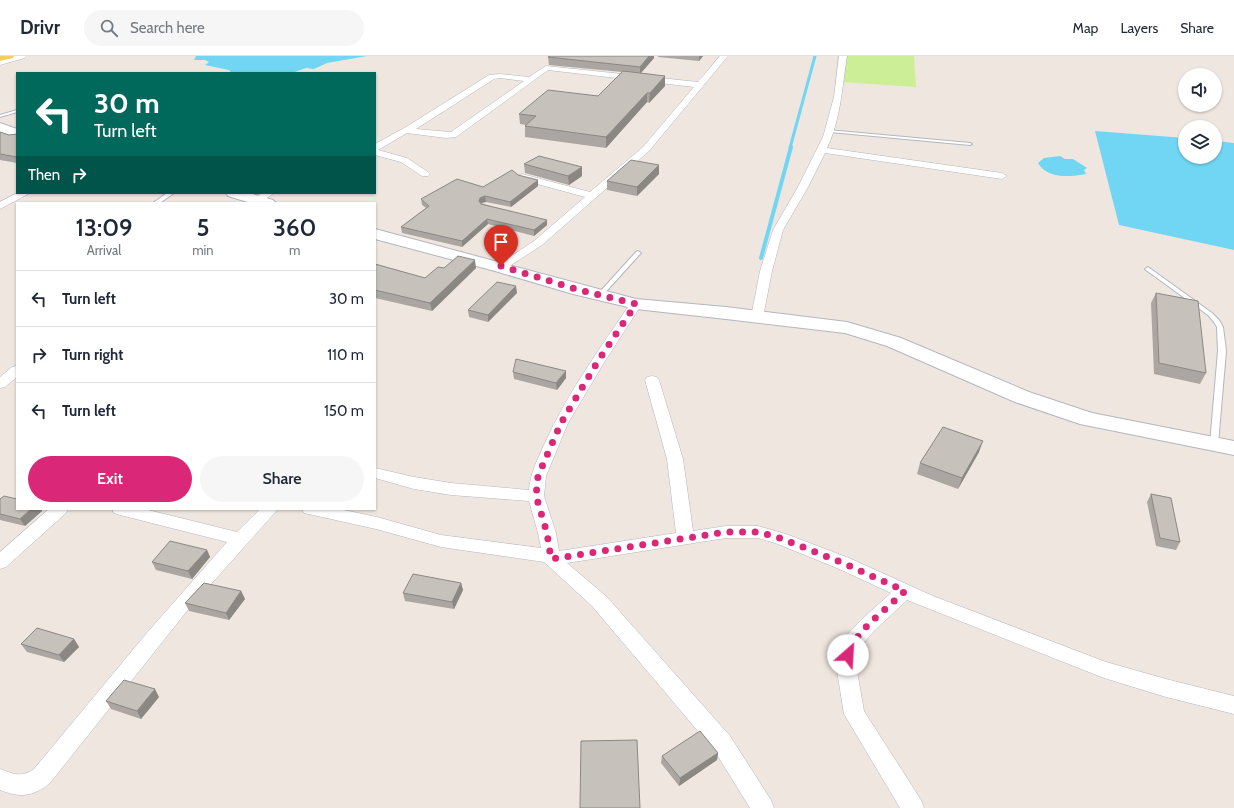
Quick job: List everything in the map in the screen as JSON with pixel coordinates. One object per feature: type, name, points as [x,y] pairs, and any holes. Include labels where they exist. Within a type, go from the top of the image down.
[{"type":"main road","points":[[0,58],[9,56]]},
{"type":"main road","points":[[0,127],[16,134]]},
{"type":"main road","points":[[238,194],[265,199]]},
{"type":"main road","points":[[376,234],[501,266],[600,296],[636,304],[726,313],[847,328],[894,342],[1022,397],[1088,419],[1234,448]]},
{"type":"street","points":[[0,62],[22,56]]},
{"type":"street","points":[[501,266],[538,243],[646,149],[724,56]]},
{"type":"street","points":[[757,317],[766,271],[778,230],[803,187],[830,131],[838,97],[844,56]]},
{"type":"street","points":[[409,129],[446,135],[453,134],[492,108],[544,68],[548,67],[701,85]]},
{"type":"street","points":[[376,147],[392,136],[409,129],[492,77],[500,76],[530,79]]},
{"type":"street","points":[[381,134],[392,136]]},
{"type":"street","points":[[822,150],[1002,176]]},
{"type":"street","points":[[376,152],[404,160],[425,174]]},
{"type":"street","points":[[522,177],[592,196]]},
{"type":"street","points":[[0,206],[23,194]]},
{"type":"street","points":[[545,220],[560,224]]},
{"type":"street","points":[[636,304],[598,361],[561,423],[538,476],[536,496],[550,548],[599,601],[722,743],[764,808]]},
{"type":"street","points":[[0,384],[16,371]]},
{"type":"street","points":[[652,380],[675,459],[685,538]]},
{"type":"street","points":[[376,473],[414,483],[536,496]]},
{"type":"street","points":[[0,562],[59,510]]},
{"type":"street","points":[[124,510],[240,538]]},
{"type":"street","points":[[0,779],[16,785],[32,784],[42,776],[156,637],[240,538],[269,510]]},
{"type":"street","points":[[315,510],[377,523],[441,541],[550,548],[685,538],[726,532],[758,532],[780,538],[843,563],[926,601],[1104,670],[1234,706]]},
{"type":"street","points":[[905,591],[859,634],[850,646],[848,655],[848,672],[850,698],[854,714],[913,808]]},
{"type":"lane","points":[[0,116],[16,111]]},
{"type":"lane","points":[[830,131],[970,144]]},
{"type":"lane","points":[[158,202],[170,194]]},
{"type":"lane","points":[[600,296],[638,253]]},
{"type":"lane","points":[[1148,269],[1210,314],[1217,321],[1220,327],[1222,351],[1214,444]]},
{"type":"green space","points":[[844,56],[914,56],[916,87],[841,82]]},
{"type":"water","points":[[196,56],[367,56],[327,63],[314,69],[306,68],[295,72],[231,72],[229,70],[205,65],[209,62],[205,60],[194,60]]},
{"type":"water","points":[[1095,131],[1178,137],[1178,164],[1222,164],[1222,142],[1234,143],[1234,250],[1119,225]]},
{"type":"water","points":[[1060,156],[1065,159],[1073,159],[1087,168],[1084,170],[1086,174],[1059,176],[1047,172],[1038,163],[1044,158]]},
{"type":"building","points":[[649,56],[640,67],[548,57]]},
{"type":"building","points":[[623,71],[665,76],[606,137],[525,126],[536,116],[519,114],[548,90],[598,96]]},
{"type":"building","points":[[0,132],[9,135],[16,134],[16,157],[0,154]]},
{"type":"building","points":[[539,156],[582,167],[568,176],[524,164]]},
{"type":"building","points":[[631,160],[659,165],[637,187],[607,181]]},
{"type":"building","points":[[512,170],[518,175],[538,180],[510,202],[485,196],[480,198],[479,201],[481,204],[547,220],[534,230],[487,219],[462,241],[401,227],[429,206],[421,199],[457,179],[483,187]]},
{"type":"building","points":[[458,256],[475,260],[430,303],[376,290],[376,264],[425,278],[438,267],[444,268]]},
{"type":"building","points":[[497,282],[516,286],[488,315],[468,310]]},
{"type":"building","points":[[1156,293],[1198,301],[1206,373],[1159,363]]},
{"type":"building","points":[[516,359],[566,371],[556,383],[513,372]]},
{"type":"building","points":[[943,427],[983,441],[962,478],[920,463]]},
{"type":"building","points":[[1151,494],[1171,498],[1180,542],[1160,538]]},
{"type":"building","points":[[4,496],[16,499],[16,510],[30,510],[20,519],[0,514],[0,499]]},
{"type":"building","points":[[170,541],[207,550],[188,571],[152,562]]},
{"type":"building","points":[[413,574],[461,583],[452,602],[403,593]]},
{"type":"building","points":[[204,583],[241,591],[226,613],[185,603]]},
{"type":"building","points":[[37,628],[74,639],[59,655],[21,644]]},
{"type":"building","points":[[124,680],[155,689],[137,711],[106,701]]},
{"type":"building","points":[[700,731],[718,753],[680,778],[662,756]]},
{"type":"building","points":[[637,740],[640,808],[580,808],[581,741]]},
{"type":"waterway","points":[[790,148],[815,56]]},
{"type":"waterway","points":[[761,258],[791,147]]},
{"type":"route","points":[[501,266],[579,290],[636,304],[598,361],[561,423],[538,476],[536,496],[547,533],[551,559],[726,532],[758,532],[780,538],[843,563],[905,591],[859,634],[850,646],[848,655]]}]
